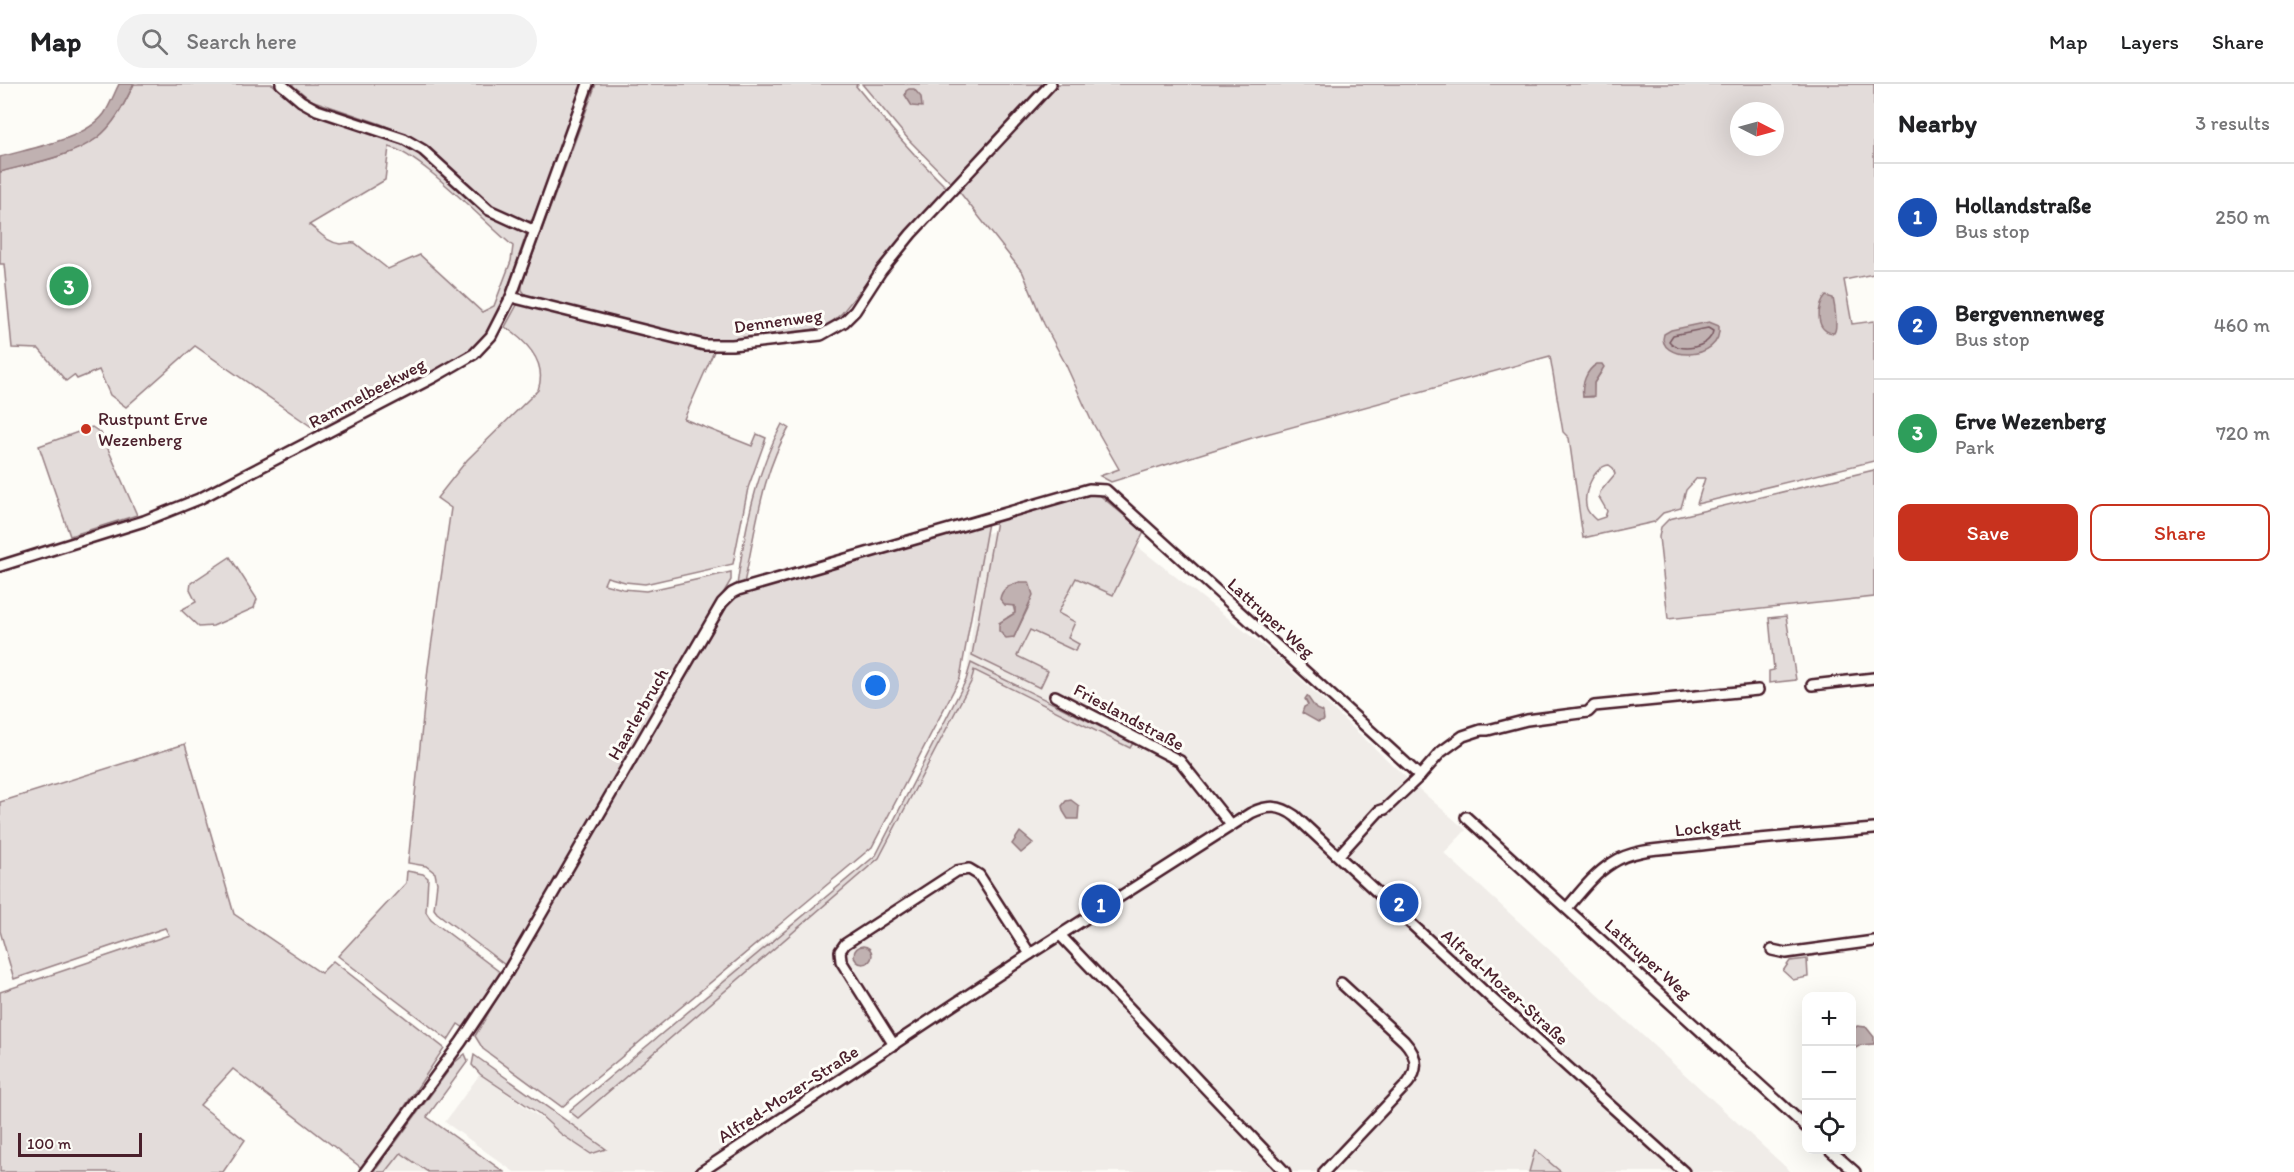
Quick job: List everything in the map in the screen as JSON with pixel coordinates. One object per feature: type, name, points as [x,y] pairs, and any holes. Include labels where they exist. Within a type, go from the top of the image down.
[{"type":"street","points":[[281,84],[301,101],[317,110],[404,140],[423,150],[489,210],[535,231]]},
{"type":"street","name":"Rammelbeekweg","points":[[0,566],[144,520],[199,499],[434,378],[474,354],[482,347],[499,322],[511,297],[588,84]]},
{"type":"street","name":"Dennenweg","points":[[511,297],[704,345],[732,345],[827,333],[844,322],[855,311],[881,271],[911,234],[1051,84]]},
{"type":"street","name":"Haarlerbruch","points":[[365,1172],[461,1042],[507,973],[726,598],[738,590],[896,543],[1089,489],[1098,489]]},
{"type":"street","name":"Lattruper Weg","points":[[1098,489],[1109,493],[1134,514],[1420,776]]},
{"type":"street","points":[[1812,686],[1874,678]]},
{"type":"street","points":[[1339,855],[1379,811],[1420,776],[1453,741],[1481,730],[1527,720],[1588,712],[1594,706],[1758,690]]},
{"type":"street","name":"Frieslandstraße","points":[[1055,696],[1180,761],[1232,825]]},
{"type":"street","name":"Alfred-Mozer-Straße","points":[[701,1172],[1030,954],[1232,825],[1260,809],[1271,806],[1280,807],[1295,816],[1489,996],[1684,1172]]},
{"type":"street","name":"Lattruper Weg","points":[[1466,817],[1802,1123]]},
{"type":"street","name":"Lockgatt","points":[[1567,908],[1595,877],[1612,862],[1624,857],[1664,849],[1717,843],[1874,829]]},
{"type":"street","points":[[894,1045],[841,961],[840,951],[844,944],[957,871],[969,869],[979,875],[1030,954]]},
{"type":"street","points":[[1060,935],[1285,1172]]},
{"type":"street","points":[[1772,950],[1786,953],[1874,941]]},
{"type":"street","points":[[1324,1172],[1408,1083],[1416,1064],[1413,1052],[1404,1041],[1341,983]]},
{"type":"street","points":[[1835,1154],[1855,1172]]},
{"type":"shaded area","points":[[134,84],[272,84],[299,105],[393,136],[414,149],[497,218],[524,231],[526,235],[501,309],[487,335],[462,359],[319,432],[195,346],[126,407],[110,395],[99,370],[77,379],[74,375],[66,381],[39,349],[12,348],[4,264],[0,264],[0,172],[76,150],[97,138],[119,113]],"holes":[[[389,147],[402,152],[452,190],[513,246],[511,261],[494,306],[482,312],[420,255],[388,269],[355,243],[335,243],[309,225],[385,180]]]},
{"type":"shaded area","points":[[291,84],[584,84],[533,218],[531,221],[520,221],[492,208],[403,134],[311,100]]},
{"type":"shaded area","points":[[596,84],[858,84],[856,86],[889,126],[947,188],[907,232],[842,313],[821,328],[725,343],[698,341],[526,295],[522,290],[522,284]]},
{"type":"shaded area","points":[[862,84],[1042,84],[951,183],[909,140]]},
{"type":"shaded area","points":[[1056,84],[1874,84],[1874,274],[1844,280],[1852,324],[1874,321],[1874,461],[1697,504],[1705,478],[1697,478],[1686,490],[1681,508],[1663,513],[1654,522],[1583,538],[1569,438],[1563,432],[1550,356],[1252,438],[1111,482],[1100,476],[1119,469],[1091,420],[1044,324],[1023,273],[958,190]],"holes":[[[1602,371],[1594,383],[1593,397],[1583,397],[1585,380]],[[1609,465],[1615,474],[1600,492],[1599,497],[1607,511],[1605,517],[1596,520],[1587,509],[1586,496],[1594,476],[1603,467]]]},
{"type":"shaded area","points":[[525,304],[715,349],[684,419],[752,446],[757,434],[766,438],[748,488],[733,564],[645,584],[607,577],[604,584],[623,589],[646,591],[731,572],[731,580],[505,965],[437,913],[434,909],[437,883],[435,873],[426,866],[408,863],[428,668],[451,508],[437,498],[467,460],[538,390],[540,370],[533,353],[505,327],[517,305]]},
{"type":"shaded area","points":[[782,424],[789,428],[772,464],[766,484],[744,583],[737,585],[752,502],[765,462]]},
{"type":"shaded area","points":[[92,427],[101,433],[137,515],[70,536],[39,446]]},
{"type":"shaded area","points":[[1874,470],[1874,597],[1668,619],[1659,537],[1661,527],[1669,519]]},
{"type":"shaded area","points":[[1091,488],[1144,532],[1113,595],[1076,578],[1058,613],[1075,622],[1068,638],[1079,644],[1075,651],[1030,630],[1017,656],[1048,671],[1040,688],[972,655],[997,515]],"holes":[[[1020,582],[1030,604],[1014,637],[1008,617],[1015,613],[1008,586]]]},
{"type":"shaded area","points":[[1085,505],[1276,656],[1412,783],[1466,830],[1444,853],[1791,1172],[514,1172],[445,1122],[480,1074],[557,1130],[751,954],[880,858],[964,697],[984,534]]},
{"type":"shaded area","points":[[989,517],[960,678],[872,847],[562,1107],[483,1049],[475,1036],[733,596]]},
{"type":"shaded area","points":[[230,557],[257,599],[254,608],[213,626],[199,627],[181,610],[196,602],[190,590],[191,583]]},
{"type":"shaded area","points":[[1786,616],[1796,680],[1769,683],[1769,671],[1774,670],[1769,618]]},
{"type":"shaded area","points":[[971,663],[1133,743],[1130,748],[974,670],[971,682],[879,858],[578,1118],[569,1111],[876,855],[966,680]]},
{"type":"shaded area","points":[[185,744],[234,914],[321,973],[333,961],[444,1048],[363,1169],[233,1069],[200,1105],[245,1140],[223,1172],[0,1172],[0,992],[169,935],[165,928],[14,979],[0,931],[0,802]]},
{"type":"shaded area","points":[[407,871],[423,874],[428,878],[426,912],[431,920],[501,973],[467,1030],[458,1024],[448,1040],[338,956],[406,883]]},
{"type":"shaded area","points":[[1807,959],[1808,977],[1793,980],[1783,971],[1790,961]]},
{"type":"shaded area","points":[[465,1054],[468,1061],[427,1117],[504,1172],[428,1172],[401,1153],[386,1172],[374,1172],[454,1063]]},
{"type":"shaded area","points":[[474,1055],[606,1149],[591,1154],[561,1134],[538,1113],[480,1074],[472,1065]]},
{"type":"shaded area","points":[[1535,1150],[1561,1172],[1529,1172]]},
{"type":"shaded area","points":[[398,1151],[428,1172],[382,1172]]},
{"type":"water","points":[[119,84],[134,84],[114,120],[97,138],[63,155],[0,172],[0,157],[70,137],[95,123],[106,111]]},
{"type":"water","points":[[909,89],[914,89],[921,97],[922,107],[912,106],[905,95]]},
{"type":"water","points":[[1826,296],[1833,298],[1836,322],[1834,333],[1828,332],[1820,324],[1820,306]]},
{"type":"water","points":[[1709,322],[1719,326],[1717,338],[1711,347],[1701,352],[1679,353],[1669,349],[1664,343],[1664,334],[1671,330]]},
{"type":"water","points":[[1597,364],[1602,364],[1604,367],[1594,383],[1594,396],[1583,397],[1585,378]]},
{"type":"water","points":[[1020,582],[1029,582],[1033,595],[1014,637],[1006,638],[999,631],[999,623],[1015,613],[1015,606],[1005,605],[1000,599],[1001,595],[1005,589]]},
{"type":"water","points":[[1307,696],[1316,709],[1323,712],[1324,720],[1318,722],[1302,713],[1304,707],[1308,705],[1305,699]]},
{"type":"water","points":[[1071,800],[1079,806],[1078,819],[1068,819],[1063,811],[1062,806],[1066,801]]},
{"type":"water","points":[[1020,832],[1033,843],[1021,853],[1012,844]]},
{"type":"water","points":[[863,946],[869,949],[872,955],[869,961],[863,964],[857,961],[854,955],[857,949]]},
{"type":"water","points":[[1856,1027],[1866,1027],[1874,1037],[1874,1044],[1856,1048]]},
{"type":"place","name":"Erve Wezenberg","points":[[69,286]]},
{"type":"place","name":"Rustpunt Erve Wezenberg","points":[[86,429]]},
{"type":"place","name":"Bergvennenweg","points":[[1399,903]]},
{"type":"place","name":"Hollandstraße","points":[[1101,904]]}]
